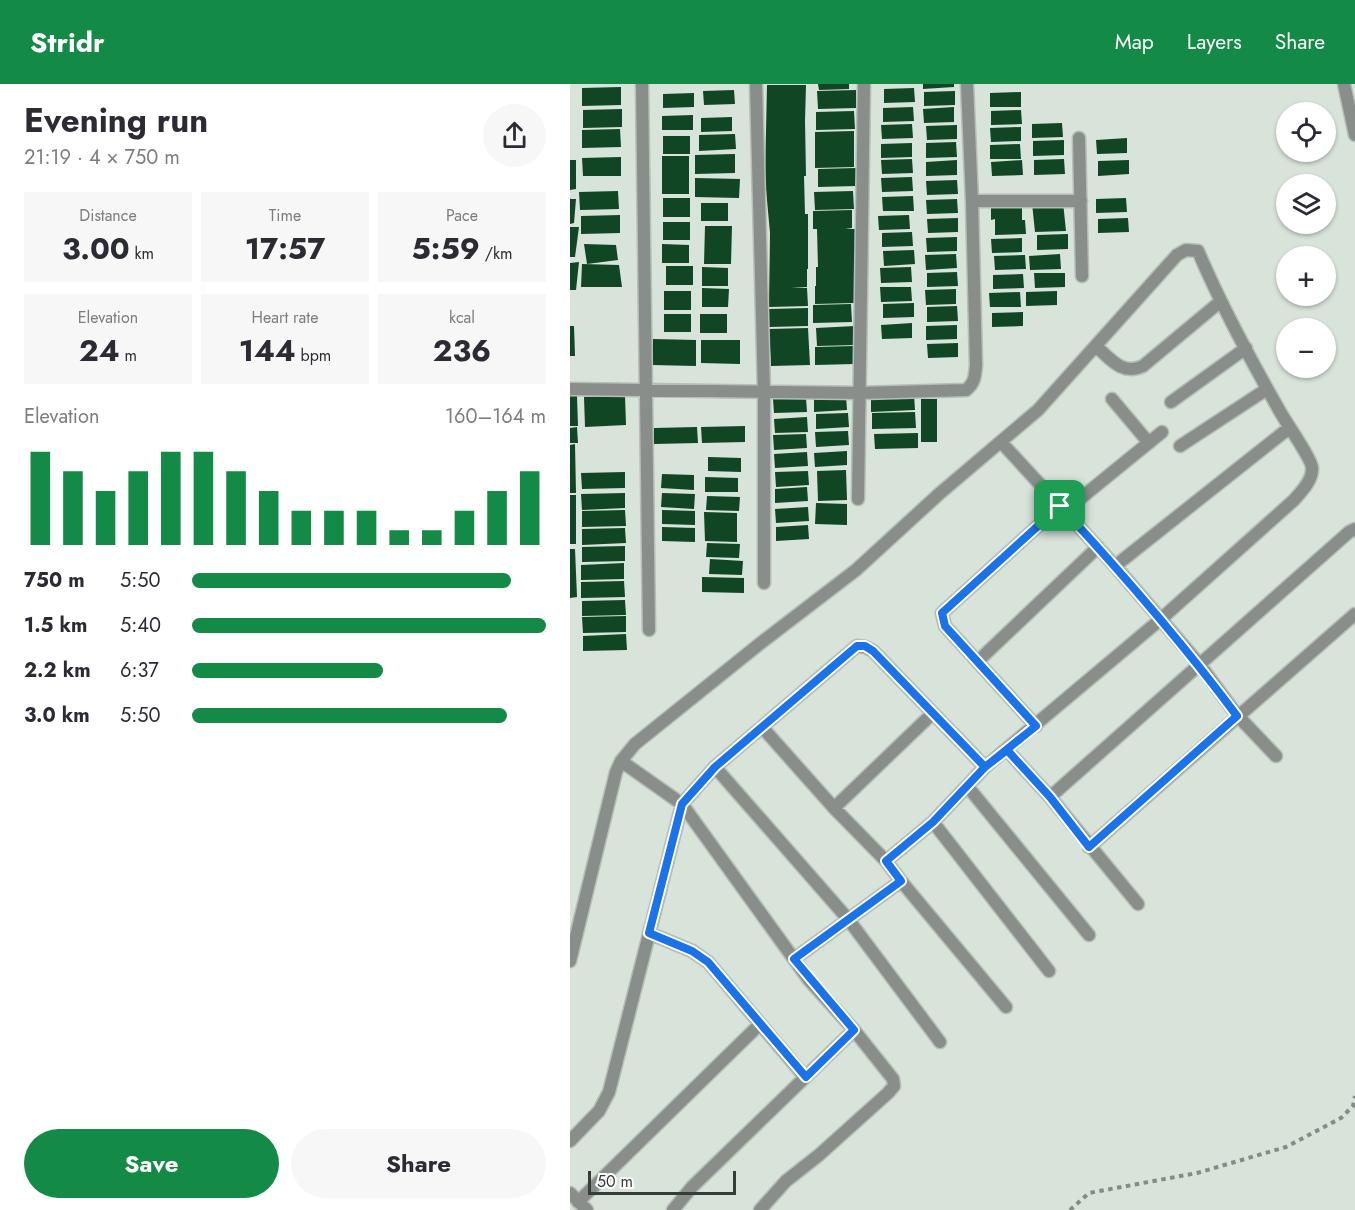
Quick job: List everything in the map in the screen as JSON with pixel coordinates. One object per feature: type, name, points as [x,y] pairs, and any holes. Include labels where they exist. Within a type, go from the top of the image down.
[{"type":"street","points":[[642,84],[649,630]]},
{"type":"street","points":[[756,84],[764,393],[764,582]]},
{"type":"street","points":[[858,499],[864,84]]},
{"type":"street","points":[[570,389],[764,393],[966,390],[975,378],[972,201],[967,84]]},
{"type":"street","points":[[1344,84],[1355,135]]},
{"type":"street","points":[[1079,138],[1082,276]]},
{"type":"street","points":[[972,201],[1081,201]]},
{"type":"street","points":[[570,960],[598,842],[621,761],[643,737],[856,570],[1038,410],[1177,255],[1186,250],[1198,251],[1267,388],[1312,468],[1310,479],[1294,500],[1161,619],[985,767],[933,822],[886,861]]},
{"type":"street","points":[[1096,346],[1121,368],[1135,369],[1143,366],[1221,300]]},
{"type":"street","points":[[1171,402],[1246,348]]},
{"type":"street","points":[[1180,446],[1267,388]]},
{"type":"street","points":[[1112,399],[1149,442]]},
{"type":"street","points":[[1115,566],[1289,428]]},
{"type":"street","points":[[1036,726],[945,626],[942,613],[1062,509],[1162,432]]},
{"type":"street","points":[[1001,442],[1115,566],[1200,666],[1237,716],[1276,756]]},
{"type":"street","points":[[1050,797],[1355,529]]},
{"type":"street","points":[[978,661],[1098,547]]},
{"type":"street","points":[[1089,847],[1355,614]]},
{"type":"street","points":[[570,1141],[599,1111],[609,1092],[682,804],[715,767],[857,646],[865,646],[873,651],[985,767]]},
{"type":"street","points":[[834,808],[933,713]]},
{"type":"street","points":[[762,727],[834,808],[886,861],[1006,1007]]},
{"type":"street","points":[[1007,750],[1050,797],[1138,904]]},
{"type":"street","points":[[621,761],[682,804],[794,959],[893,1079],[892,1089],[819,1155],[786,1181],[760,1210]]},
{"type":"street","points":[[715,767],[848,919],[940,1042]]},
{"type":"street","points":[[968,787],[1089,935]]},
{"type":"street","points":[[933,822],[1049,971]]},
{"type":"street","points":[[794,959],[901,881]]},
{"type":"street","points":[[649,933],[692,951],[708,962],[806,1077]]},
{"type":"street","points":[[578,1202],[760,1024]]},
{"type":"street","points":[[674,1210],[692,1187],[854,1030]]},
{"type":"path","points":[[1070,1210],[1089,1193],[1197,1173],[1286,1147],[1341,1118],[1353,1106],[1355,1096]]},
{"type":"building","points":[[818,84],[849,84],[849,89],[819,90]]},
{"type":"building","points":[[923,84],[954,84],[954,87],[923,89]]},
{"type":"building","points":[[767,85],[806,85],[806,176],[804,176],[805,214],[808,214],[807,287],[791,288],[807,288],[808,306],[769,307],[770,233],[765,178]]},
{"type":"building","points":[[621,87],[621,105],[582,106],[582,88]]},
{"type":"building","points":[[914,88],[915,102],[884,103],[884,89]]},
{"type":"building","points":[[734,90],[735,104],[704,105],[703,91]]},
{"type":"building","points":[[856,90],[856,108],[818,109],[817,91]]},
{"type":"building","points":[[955,91],[955,105],[924,106],[924,92]]},
{"type":"building","points":[[1021,92],[1021,107],[990,107],[990,93]]},
{"type":"building","points":[[694,93],[694,107],[663,108],[663,94]]},
{"type":"building","points":[[913,107],[914,121],[883,122],[883,108]]},
{"type":"building","points":[[954,107],[954,122],[924,123],[923,109]]},
{"type":"building","points":[[622,109],[622,127],[583,128],[583,110]]},
{"type":"building","points":[[1021,110],[1022,124],[991,125],[991,111]]},
{"type":"building","points":[[854,111],[855,129],[816,130],[816,112]]},
{"type":"building","points":[[693,115],[693,130],[662,130],[662,116]]},
{"type":"building","points":[[732,117],[732,131],[701,132],[701,118]]},
{"type":"building","points":[[1062,123],[1063,137],[1032,138],[1032,124]]},
{"type":"building","points":[[912,124],[913,138],[882,139],[881,125]]},
{"type":"building","points":[[957,125],[957,139],[927,140],[926,126]]},
{"type":"building","points":[[1021,127],[1021,141],[991,142],[990,128]]},
{"type":"building","points":[[620,129],[621,147],[582,148],[582,130]]},
{"type":"building","points":[[854,131],[854,167],[815,168],[815,132]]},
{"type":"building","points":[[735,134],[736,149],[699,151],[699,135]]},
{"type":"building","points":[[663,136],[690,136],[690,154],[663,154]]},
{"type":"building","points":[[1127,138],[1127,153],[1097,154],[1096,140]]},
{"type":"building","points":[[1064,140],[1064,155],[1033,156],[1033,141]]},
{"type":"building","points":[[956,142],[957,157],[926,158],[926,143]]},
{"type":"building","points":[[912,143],[912,157],[881,158],[881,144]]},
{"type":"building","points":[[1020,144],[1021,159],[990,159],[990,145]]},
{"type":"building","points":[[735,154],[735,173],[695,174],[695,155]]},
{"type":"building","points":[[662,156],[689,156],[689,194],[662,194]]},
{"type":"building","points":[[621,157],[621,176],[583,176],[582,158]]},
{"type":"building","points":[[912,159],[913,173],[882,174],[881,160]]},
{"type":"building","points":[[1064,159],[1065,174],[1034,175],[1034,160]]},
{"type":"building","points":[[570,160],[576,160],[576,189],[570,190]]},
{"type":"building","points":[[957,160],[957,175],[926,176],[926,162]]},
{"type":"building","points":[[1022,160],[1023,175],[992,176],[991,162]]},
{"type":"building","points":[[1129,160],[1129,174],[1098,176],[1098,161]]},
{"type":"building","points":[[856,168],[856,186],[818,187],[818,169]]},
{"type":"building","points":[[912,177],[913,191],[882,192],[881,178]]},
{"type":"building","points":[[695,178],[740,179],[739,198],[695,197]]},
{"type":"building","points":[[957,180],[958,194],[927,195],[926,181]]},
{"type":"building","points":[[618,191],[619,209],[580,210],[579,192]]},
{"type":"building","points":[[853,191],[854,209],[815,210],[814,192]]},
{"type":"building","points":[[913,196],[914,211],[883,211],[882,197]]},
{"type":"building","points":[[663,198],[690,198],[690,217],[663,217]]},
{"type":"building","points":[[1126,198],[1127,212],[1096,213],[1096,199]]},
{"type":"building","points":[[570,199],[576,199],[574,223],[570,224]]},
{"type":"building","points":[[957,199],[958,213],[927,214],[926,200]]},
{"type":"building","points":[[1063,202],[1066,231],[1035,232],[1032,203]]},
{"type":"building","points":[[701,203],[728,203],[728,221],[701,221]]},
{"type":"building","points":[[1022,204],[1022,220],[1025,220],[1026,234],[995,235],[995,219],[991,220],[991,205]]},
{"type":"building","points":[[852,210],[852,228],[845,229],[856,229],[854,303],[815,304],[816,267],[818,267],[817,229],[813,229],[813,211]]},
{"type":"building","points":[[620,215],[620,233],[581,234],[581,216]]},
{"type":"building","points":[[909,215],[910,229],[879,230],[878,216]]},
{"type":"building","points":[[958,218],[958,232],[928,233],[927,219]]},
{"type":"building","points":[[1128,218],[1129,232],[1098,233],[1098,219]]},
{"type":"building","points":[[663,222],[690,222],[690,240],[663,240]]},
{"type":"building","points":[[705,226],[732,226],[731,264],[704,264]]},
{"type":"building","points":[[570,227],[579,227],[575,257],[570,257]]},
{"type":"building","points":[[912,232],[913,246],[882,247],[882,233]]},
{"type":"building","points":[[1068,234],[1068,249],[1037,250],[1037,235]]},
{"type":"building","points":[[957,237],[957,251],[927,252],[926,238]]},
{"type":"building","points":[[1022,238],[1022,252],[992,253],[991,239]]},
{"type":"building","points":[[584,244],[616,245],[618,260],[587,264]]},
{"type":"building","points":[[662,244],[689,245],[689,263],[662,263]]},
{"type":"building","points":[[914,250],[915,264],[884,266],[883,251]]},
{"type":"building","points":[[956,254],[957,268],[926,270],[925,255]]},
{"type":"building","points":[[1060,254],[1061,269],[1030,270],[1029,256]]},
{"type":"building","points":[[1025,255],[1026,269],[995,270],[994,256]]},
{"type":"building","points":[[579,262],[576,290],[570,290],[570,263]]},
{"type":"building","points":[[582,264],[619,265],[622,287],[581,287]]},
{"type":"building","points":[[666,266],[693,266],[693,285],[666,285]]},
{"type":"building","points":[[702,267],[728,268],[728,286],[702,286]]},
{"type":"building","points":[[911,267],[912,282],[881,283],[880,268]]},
{"type":"building","points":[[957,272],[958,286],[927,287],[927,273]]},
{"type":"building","points":[[1034,273],[1065,273],[1065,287],[1035,288]]},
{"type":"building","points":[[1023,274],[1024,288],[993,289],[993,275]]},
{"type":"building","points":[[880,287],[911,287],[912,301],[881,302]]},
{"type":"building","points":[[702,288],[729,289],[728,307],[702,307]]},
{"type":"building","points":[[956,289],[956,304],[926,305],[925,290]]},
{"type":"building","points":[[664,291],[691,291],[691,310],[664,310]]},
{"type":"building","points":[[1057,291],[1057,305],[1026,306],[1026,292]]},
{"type":"building","points":[[1020,292],[1021,307],[990,307],[989,293]]},
{"type":"building","points":[[914,303],[914,317],[883,318],[883,304]]},
{"type":"building","points":[[851,304],[852,322],[813,323],[813,305]]},
{"type":"building","points":[[957,306],[958,321],[927,322],[927,307]]},
{"type":"building","points":[[808,308],[808,326],[769,327],[769,309]]},
{"type":"building","points":[[1023,312],[1023,326],[992,327],[992,313]]},
{"type":"building","points":[[664,314],[691,314],[691,332],[664,332]]},
{"type":"building","points":[[700,314],[727,314],[727,333],[700,333]]},
{"type":"building","points":[[912,323],[912,338],[882,339],[881,325]]},
{"type":"building","points":[[957,325],[957,339],[926,340],[926,326]]},
{"type":"building","points":[[570,326],[574,326],[575,356],[570,356]]},
{"type":"building","points":[[855,326],[856,345],[817,346],[816,328]]},
{"type":"building","points":[[808,328],[810,365],[771,366],[769,329]]},
{"type":"building","points":[[653,339],[696,340],[696,366],[652,365]]},
{"type":"building","points":[[701,340],[740,340],[740,364],[701,363]]},
{"type":"building","points":[[958,343],[958,357],[928,358],[927,344]]},
{"type":"building","points":[[854,346],[854,364],[815,365],[815,347]]},
{"type":"building","points":[[914,395],[915,410],[871,412],[871,396]]},
{"type":"building","points":[[570,396],[577,396],[578,426],[570,426]]},
{"type":"building","points":[[625,396],[626,425],[585,427],[584,397]]},
{"type":"building","points":[[846,396],[847,410],[814,412],[814,398]]},
{"type":"building","points":[[806,398],[807,412],[774,413],[773,399]]},
{"type":"building","points":[[921,399],[937,399],[937,442],[921,442]]},
{"type":"building","points":[[915,412],[916,428],[872,429],[872,413]]},
{"type":"building","points":[[848,413],[849,427],[816,429],[816,414]]},
{"type":"building","points":[[807,417],[808,432],[775,433],[774,419]]},
{"type":"building","points":[[745,426],[745,442],[702,443],[701,427]]},
{"type":"building","points":[[577,427],[578,443],[570,443],[570,428]]},
{"type":"building","points":[[697,427],[698,443],[654,444],[654,428]]},
{"type":"building","points":[[848,431],[849,445],[816,447],[815,432]]},
{"type":"building","points":[[918,433],[918,448],[875,449],[874,434]]},
{"type":"building","points":[[806,434],[807,448],[774,450],[773,435]]},
{"type":"building","points":[[575,444],[576,493],[570,493],[570,445]]},
{"type":"building","points":[[847,451],[847,465],[815,467],[814,453]]},
{"type":"building","points":[[807,452],[808,466],[775,468],[774,454]]},
{"type":"building","points":[[708,457],[741,458],[741,472],[708,471]]},
{"type":"building","points":[[846,470],[847,500],[818,501],[817,471]]},
{"type":"building","points":[[808,471],[809,485],[776,487],[775,472]]},
{"type":"building","points":[[625,472],[625,488],[582,489],[581,473]]},
{"type":"building","points":[[662,474],[694,475],[694,490],[661,488]]},
{"type":"building","points":[[705,477],[738,478],[738,492],[705,492]]},
{"type":"building","points":[[807,487],[808,501],[775,503],[775,489]]},
{"type":"building","points":[[625,493],[625,508],[582,510],[581,494]]},
{"type":"building","points":[[662,493],[695,494],[694,509],[661,507]]},
{"type":"building","points":[[570,495],[576,495],[576,544],[570,544]]},
{"type":"building","points":[[707,496],[740,497],[739,511],[706,510]]},
{"type":"building","points":[[816,503],[847,504],[847,525],[815,524]]},
{"type":"building","points":[[808,507],[809,521],[776,523],[775,509]]},
{"type":"building","points":[[625,510],[626,526],[582,527],[582,511]]},
{"type":"building","points":[[662,510],[695,511],[695,525],[662,524]]},
{"type":"building","points":[[704,512],[737,513],[737,542],[705,541]]},
{"type":"building","points":[[808,525],[809,539],[776,541],[776,527]]},
{"type":"building","points":[[662,527],[695,528],[695,542],[662,541]]},
{"type":"building","points":[[625,528],[626,543],[582,545],[582,529]]},
{"type":"building","points":[[707,543],[740,544],[739,558],[706,557]]},
{"type":"building","points":[[625,546],[625,561],[582,562],[582,547]]},
{"type":"building","points":[[570,549],[575,549],[577,597],[570,598]]},
{"type":"building","points":[[710,559],[743,561],[742,575],[709,574]]},
{"type":"building","points":[[624,563],[624,579],[581,580],[581,565]]},
{"type":"building","points":[[702,577],[744,578],[744,593],[702,592]]},
{"type":"building","points":[[624,581],[625,597],[581,598],[581,582]]},
{"type":"building","points":[[625,600],[626,615],[582,616],[582,601]]},
{"type":"building","points":[[626,616],[626,632],[583,633],[582,617]]},
{"type":"building","points":[[626,634],[627,650],[583,651],[583,636]]},
{"type":"route","points":[[1060,506],[942,613],[945,626],[1036,726],[985,767],[873,651],[865,646],[857,646],[715,767],[682,804],[649,933],[692,951],[708,962],[806,1077],[854,1030],[809,980],[794,959],[901,881],[886,861],[933,822],[985,767],[1007,750],[1050,797],[1089,847],[1237,716],[1161,619],[1060,506]]}]
